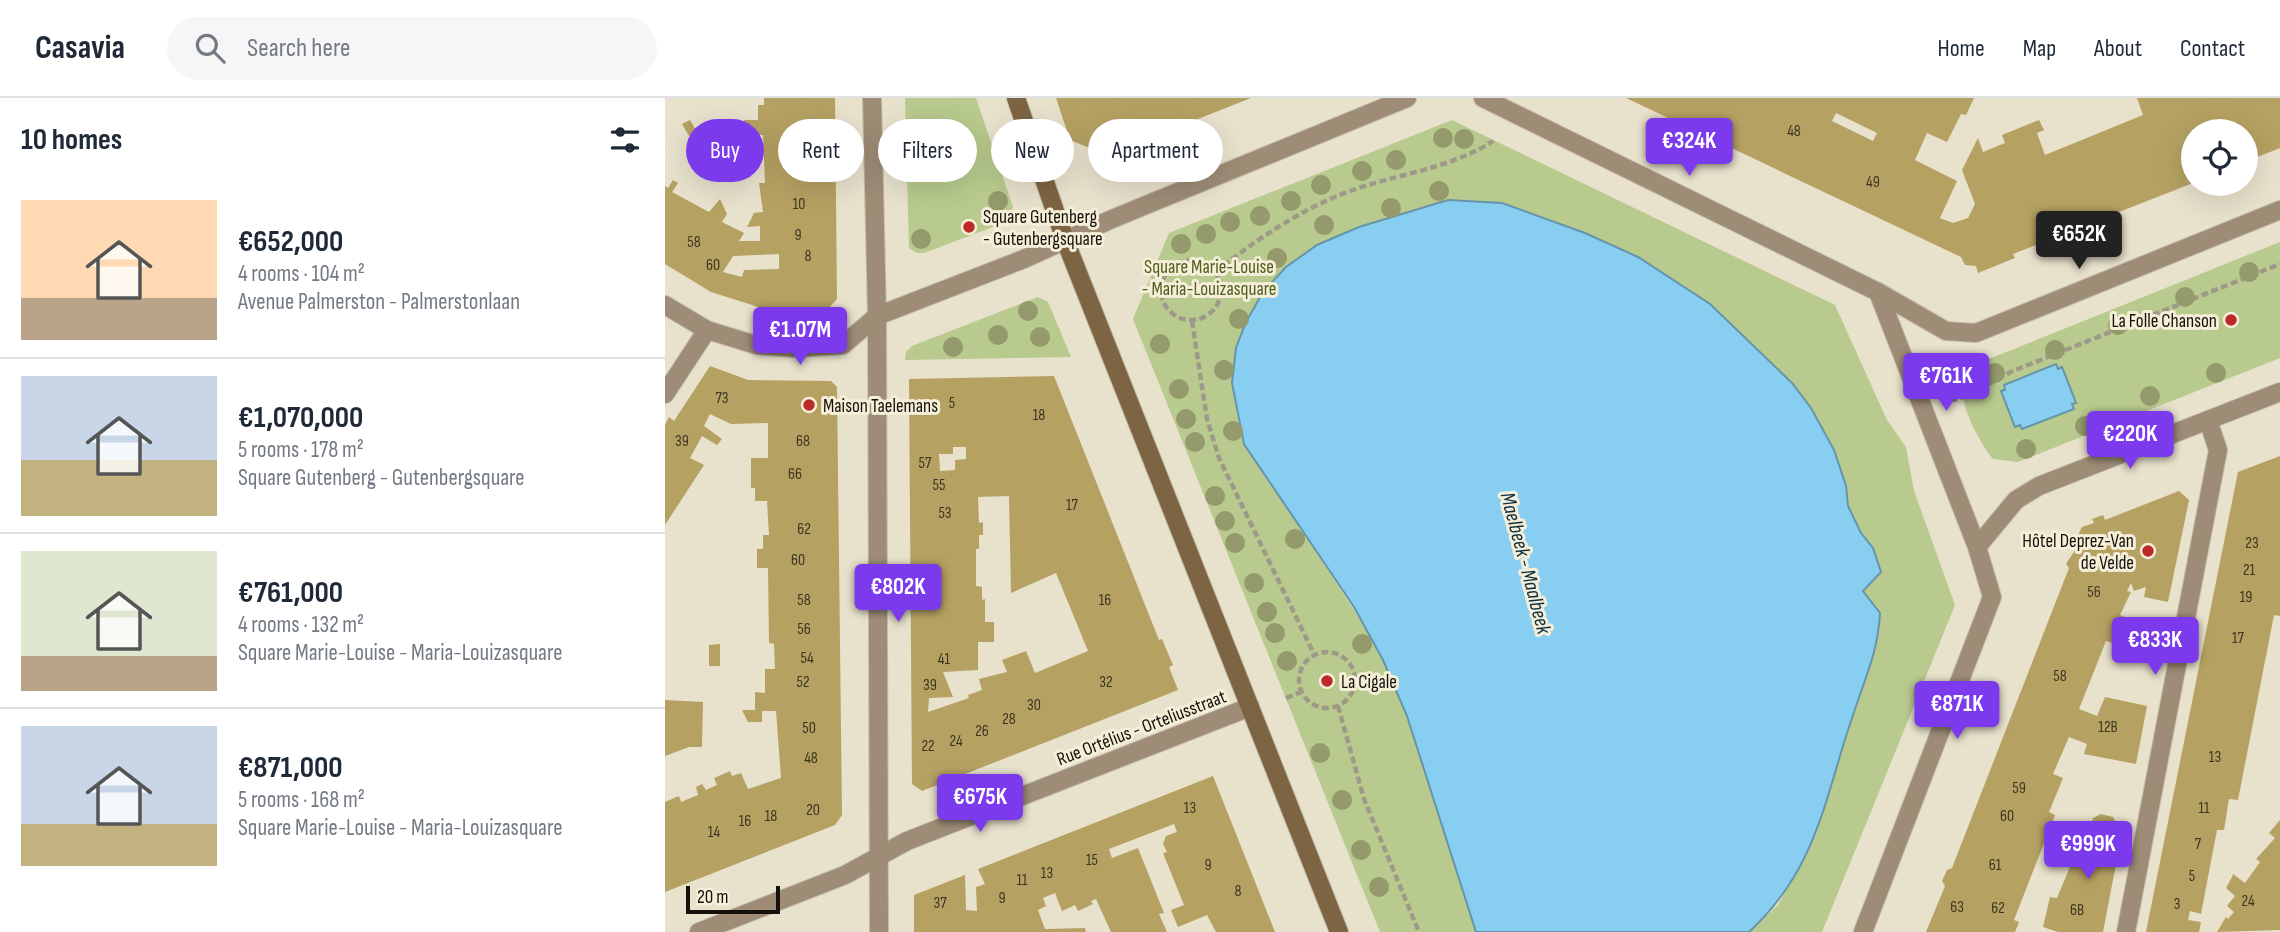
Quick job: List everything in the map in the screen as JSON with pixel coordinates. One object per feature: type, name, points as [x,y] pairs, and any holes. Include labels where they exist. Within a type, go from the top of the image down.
[{"type":"street","points":[[872,98],[877,317],[879,932]]},
{"type":"street","points":[[1016,98],[1065,240],[1339,932]]},
{"type":"street","points":[[665,305],[707,330],[756,345],[795,348],[843,345],[877,317],[1407,98]]},
{"type":"street","points":[[1483,98],[1878,292],[1946,331],[1976,333],[2280,210]]},
{"type":"street","points":[[1863,932],[1992,597],[1977,547],[1878,292]]},
{"type":"street","points":[[665,394],[707,330]]},
{"type":"street","points":[[1977,547],[2016,500],[2039,486],[2280,392]]},
{"type":"street","points":[[2126,932],[2218,450],[2207,420]]},
{"type":"street","name":"Rue Ortélius - Orteliusstraat","points":[[699,932],[845,874],[907,841],[1251,707]]},
{"type":"path","points":[[1215,272],[1268,232],[1318,205],[1397,175],[1475,153],[1493,141]]},
{"type":"path","points":[[1192,260],[1201,262],[1215,272],[1221,289],[1216,307],[1202,319],[1192,321],[1172,315],[1165,308],[1161,298],[1163,277],[1175,264],[1192,260]]},
{"type":"path","points":[[1950,400],[1971,396],[1994,379],[2280,264]]},
{"type":"path","points":[[1153,272],[1163,277]]},
{"type":"path","points":[[1192,321],[1207,419],[1219,458],[1314,654]]},
{"type":"path","points":[[1332,652],[1348,661],[1353,668],[1355,686],[1351,695],[1338,706],[1314,705],[1301,692],[1300,671],[1314,654],[1332,652]]},
{"type":"path","points":[[1286,698],[1301,692]]},
{"type":"path","points":[[1338,706],[1364,799],[1419,932]]},
{"type":"green space","name":"Square Gutenberg - Gutenbergsquare","points":[[905,98],[976,98],[991,142],[991,182],[1005,182],[1013,207],[1006,222],[924,253],[917,253],[909,248],[907,182],[977,182],[977,119],[906,119]]},
{"type":"green space","name":"Square Marie-Louise - Maria-Louizasquare","points":[[1452,120],[1835,305],[1887,420],[1906,447],[1914,491],[1955,605],[1822,932],[1749,932],[1778,905],[1816,835],[1879,633],[1879,626],[1863,591],[1880,572],[1873,548],[1861,533],[1848,506],[1844,478],[1827,435],[1792,383],[1710,304],[1638,257],[1585,233],[1502,203],[1448,200],[1359,227],[1317,245],[1286,267],[1263,292],[1236,348],[1235,403],[1244,444],[1376,643],[1407,716],[1476,932],[1380,932],[1133,319],[1169,233]]},
{"type":"green space","points":[[2280,242],[2280,358],[2018,462],[1993,459],[1982,444],[1967,412],[1962,392],[1963,380],[1979,363]],"holes":[[[2062,367],[2074,409],[2015,427],[2002,391]]]},
{"type":"green space","points":[[1038,297],[1048,302],[1071,357],[905,360],[906,352],[912,346]]},
{"type":"water","name":"Maelbeek - Maalbeek","points":[[1448,200],[1502,203],[1585,233],[1638,257],[1710,304],[1792,383],[1811,408],[1834,450],[1846,486],[1848,506],[1861,533],[1873,548],[1881,572],[1863,591],[1880,613],[1877,640],[1826,804],[1805,857],[1772,908],[1749,932],[1476,932],[1407,716],[1383,660],[1354,607],[1244,444],[1232,383],[1236,348],[1246,322],[1263,292],[1286,267],[1317,245],[1359,227]]},
{"type":"water","points":[[2056,364],[2058,369],[2062,367],[2076,403],[2072,404],[2074,409],[2022,429],[2020,425],[2015,427],[2001,391],[2005,390],[2004,385]]},
{"type":"building","points":[[764,98],[835,98],[835,119],[778,119],[778,182],[836,182],[837,299],[827,310],[768,310],[711,292],[665,264],[665,186],[668,188],[673,180],[678,183],[672,192],[709,212],[720,199],[727,214],[722,222],[744,233],[739,241],[760,241],[760,226],[747,227],[754,213],[763,212],[759,183],[765,183],[764,119],[758,119],[758,105],[764,105]],"holes":[[[779,254],[779,269],[744,270],[742,277],[723,272],[733,256]]]},
{"type":"building","points":[[1056,98],[1251,98],[1198,119],[1088,119],[1088,147],[1074,142],[1074,119],[1063,119]]},
{"type":"building","points":[[1626,98],[1974,98],[1966,115],[1961,114],[1947,142],[1927,133],[1915,160],[1957,181],[1940,218],[1953,223],[1968,218],[1975,204],[1962,170],[1978,138],[1983,152],[2005,143],[2002,135],[2039,120],[2044,130],[2037,133],[2045,155],[2143,115],[2137,98],[2280,98],[2280,148],[2258,157],[2258,119],[2181,119],[2181,188],[2091,223],[2090,228],[2077,234],[2071,231],[2013,254],[2015,258],[1978,273],[1976,266],[1965,265],[1961,257]],"holes":[[[1836,113],[1877,133],[1873,141],[1832,121]]]},
{"type":"building","points":[[710,366],[748,380],[831,381],[837,387],[842,815],[835,825],[665,892],[665,802],[679,796],[681,802],[698,795],[696,787],[702,784],[706,790],[717,785],[714,778],[730,771],[732,776],[741,773],[748,789],[781,778],[776,711],[762,711],[762,722],[748,722],[742,710],[755,710],[755,692],[765,693],[765,669],[775,669],[774,644],[769,643],[768,568],[757,568],[757,549],[763,549],[763,535],[769,535],[767,501],[755,501],[755,488],[751,488],[751,458],[768,458],[768,423],[731,424],[710,414],[704,426],[722,439],[717,445],[702,436],[690,458],[704,465],[665,525],[665,425],[669,417],[674,421]]},
{"type":"building","points":[[1054,376],[1159,640],[1162,639],[1173,665],[1169,667],[1178,690],[922,791],[912,784],[909,379]],"holes":[[[953,447],[966,447],[966,459],[955,460],[955,470],[940,471],[939,454],[953,454]],[[1009,496],[1011,593],[1056,573],[1088,651],[1035,673],[1026,651],[1002,660],[1007,672],[979,679],[982,690],[968,695],[969,698],[928,712],[929,698],[953,697],[943,672],[978,670],[978,642],[994,642],[994,622],[985,622],[985,599],[982,600],[982,587],[976,586],[976,549],[979,549],[979,535],[983,535],[983,522],[979,523],[978,497]]]},
{"type":"building","points":[[2280,456],[2280,616],[2274,615],[2238,800],[2229,799],[2224,830],[2217,830],[2201,914],[2190,911],[2188,920],[2201,922],[2199,932],[2146,932],[2238,472]]},
{"type":"building","points":[[2179,491],[2189,500],[2168,602],[2144,597],[2146,587],[2134,591],[2131,583],[2127,591],[2131,592],[2120,615],[2140,624],[2137,635],[2152,640],[2149,653],[2106,641],[2079,709],[2097,716],[2105,697],[2147,706],[2136,764],[2084,754],[2087,744],[2069,737],[2053,774],[2063,778],[2049,812],[2055,815],[2014,920],[2019,922],[2015,932],[1926,932],[1945,886],[1942,881],[1947,870],[1952,868],[2069,568],[2066,564],[2081,541],[2077,537],[2082,527],[2094,523],[2092,519],[2103,515],[2105,520]]},
{"type":"building","points":[[720,644],[720,666],[709,666],[709,645]]},
{"type":"building","points":[[665,700],[703,702],[702,747],[689,747],[665,756]]},
{"type":"building","points":[[1213,776],[1275,932],[1216,932],[1207,915],[1178,927],[1171,910],[1184,905],[1163,853],[1167,852],[1163,844],[1166,836],[1177,832],[1174,824],[1109,849],[1112,858],[1138,848],[1164,913],[1159,914],[1167,932],[1111,932],[1096,899],[1091,901],[1093,904],[1078,911],[1075,905],[1062,911],[1055,893],[1043,898],[1046,906],[1038,910],[1045,929],[1085,928],[1086,932],[914,932],[914,895],[965,875],[966,910],[977,911],[976,887],[985,884],[978,869]]},
{"type":"building","points":[[2101,814],[2113,817],[2118,832],[2122,833],[2103,932],[2058,932],[2043,927],[2050,897],[2057,898],[2087,826],[2091,826],[2093,818]]},
{"type":"building","points":[[2280,820],[2280,930],[2217,932],[2226,917],[2228,919],[2234,912],[2227,906],[2235,896],[2226,888],[2233,874],[2245,883],[2260,862],[2256,859],[2275,838],[2269,833]]},
{"type":"place","name":"Square Gutenberg - Gutenbergsquare","points":[[969,227]]},
{"type":"place","name":"La Folle Chanson","points":[[2231,320]]},
{"type":"place","name":"Maison Taelemans","points":[[809,405]]},
{"type":"place","name":"Hôtel Deprez-Van de Velde","points":[[2148,551]]},
{"type":"place","name":"La Cigale","points":[[1327,681]]}]
